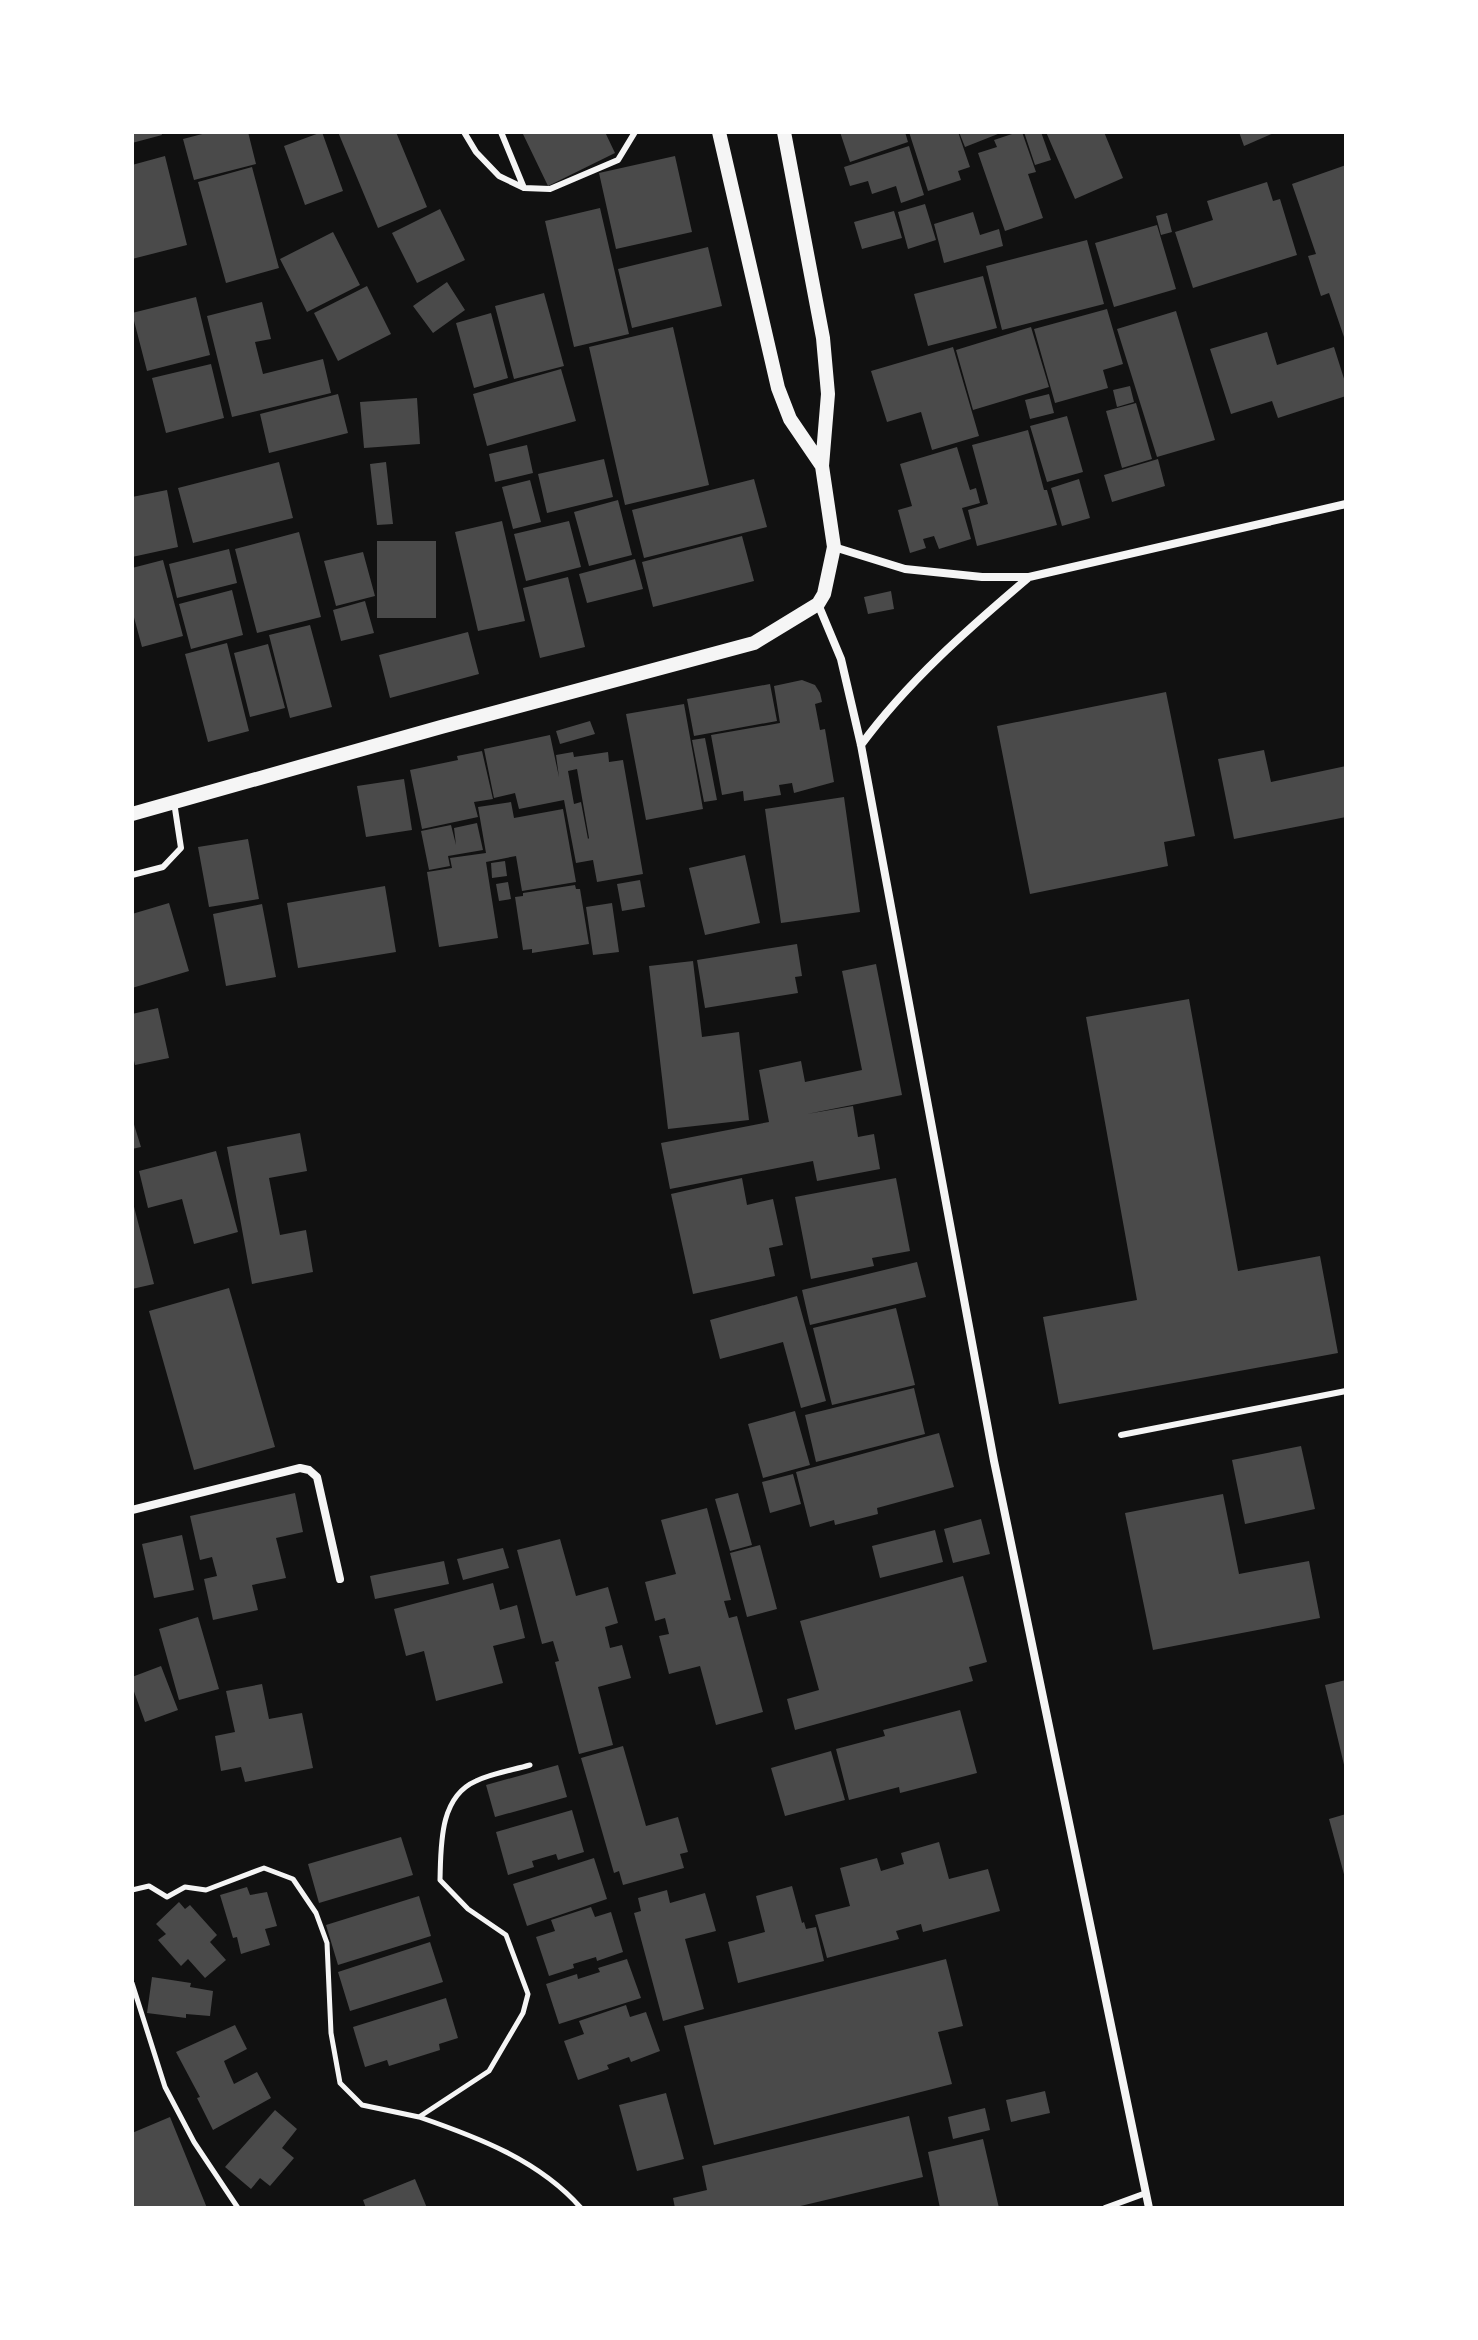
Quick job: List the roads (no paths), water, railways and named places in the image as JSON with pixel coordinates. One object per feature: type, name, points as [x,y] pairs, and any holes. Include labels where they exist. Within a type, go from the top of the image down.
[{"type":"street","points":[[719,132],[778,388],[790,419],[822,466]]},
{"type":"street","points":[[132,814],[754,643],[818,604],[824,594],[834,547],[822,466],[828,394],[823,338],[784,132]]},
{"type":"street","points":[[834,547],[905,569],[982,577],[1029,577],[1346,504]]},
{"type":"street","points":[[861,745],[899,697],[985,614],[1029,577]]},
{"type":"street","points":[[818,604],[841,659],[861,745],[994,1461],[1149,2208]]},
{"type":"street","points":[[132,1510],[300,1468],[309,1470],[317,1477],[340,1579]]},
{"type":"lane","points":[[464,132],[476,152],[499,176],[524,188],[550,189],[618,160],[635,132]]},
{"type":"lane","points":[[501,132],[524,188]]},
{"type":"lane","points":[[132,875],[163,867],[181,848],[174,802]]},
{"type":"lane","points":[[1121,1435],[1346,1391]]},
{"type":"lane","points":[[1105,2208],[1146,2193]]}]
